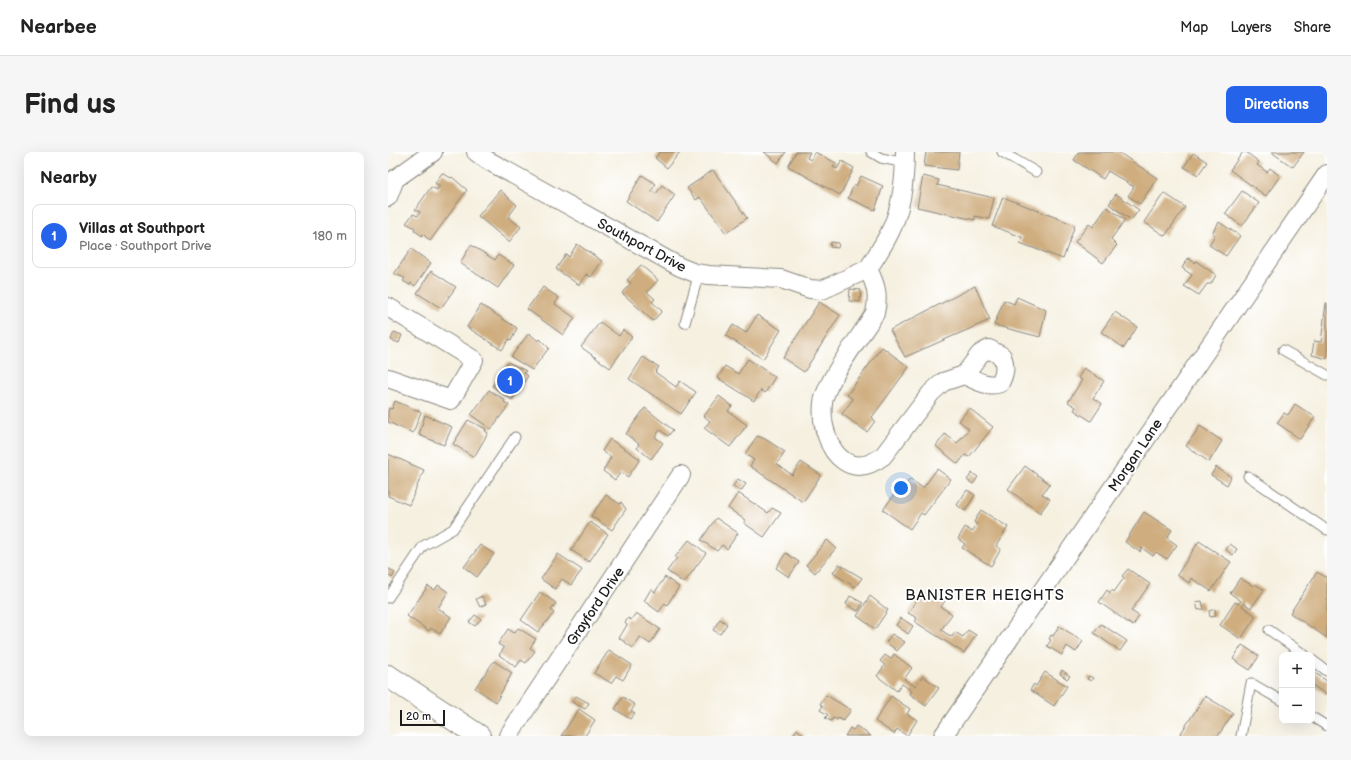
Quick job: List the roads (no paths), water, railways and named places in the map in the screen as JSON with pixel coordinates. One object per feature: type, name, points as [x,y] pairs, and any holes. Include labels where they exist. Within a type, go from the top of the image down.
[{"type":"street","points":[[388,198],[395,179],[433,152]]},
{"type":"street","name":"Southport Drive","points":[[476,152],[487,160],[680,267],[699,273],[770,277],[781,279],[810,289],[822,290],[868,270]]},
{"type":"street","points":[[905,158],[905,176],[899,206],[889,234],[868,270],[876,285],[878,300],[876,313],[827,388],[823,403],[826,432],[831,447],[841,459],[851,466],[864,466],[874,463],[883,456],[931,393],[943,382],[964,375]]},
{"type":"street","name":"Morgan Lane","points":[[943,736],[1327,174]]},
{"type":"street","points":[[388,307],[474,360],[451,400],[388,378]]},
{"type":"street","name":"Grayford Drive","points":[[508,736],[681,475]]},
{"type":"street","points":[[388,676],[479,736]]},
{"type":"lane","points":[[871,152],[881,158],[905,158]]},
{"type":"lane","points":[[1002,152],[1036,172]]},
{"type":"lane","points":[[685,323],[699,273]]},
{"type":"lane","points":[[1283,350],[1327,375]]},
{"type":"lane","points":[[388,598],[423,546],[453,529],[514,437]]},
{"type":"lane","points":[[1248,476],[1327,530]]},
{"type":"lane","points":[[1269,630],[1300,652]]},
{"type":"lane","points":[[1315,662],[1327,671]]},
{"type":"lane","points":[[1241,736],[1251,683],[1279,699]]},
{"type":"lane","points":[[1315,719],[1327,726]]},
{"type":"place","name":"Villas at Southport","points":[[510,381]]},
{"type":"district","name":"BANISTER HEIGHTS","points":[[985,595]]}]
